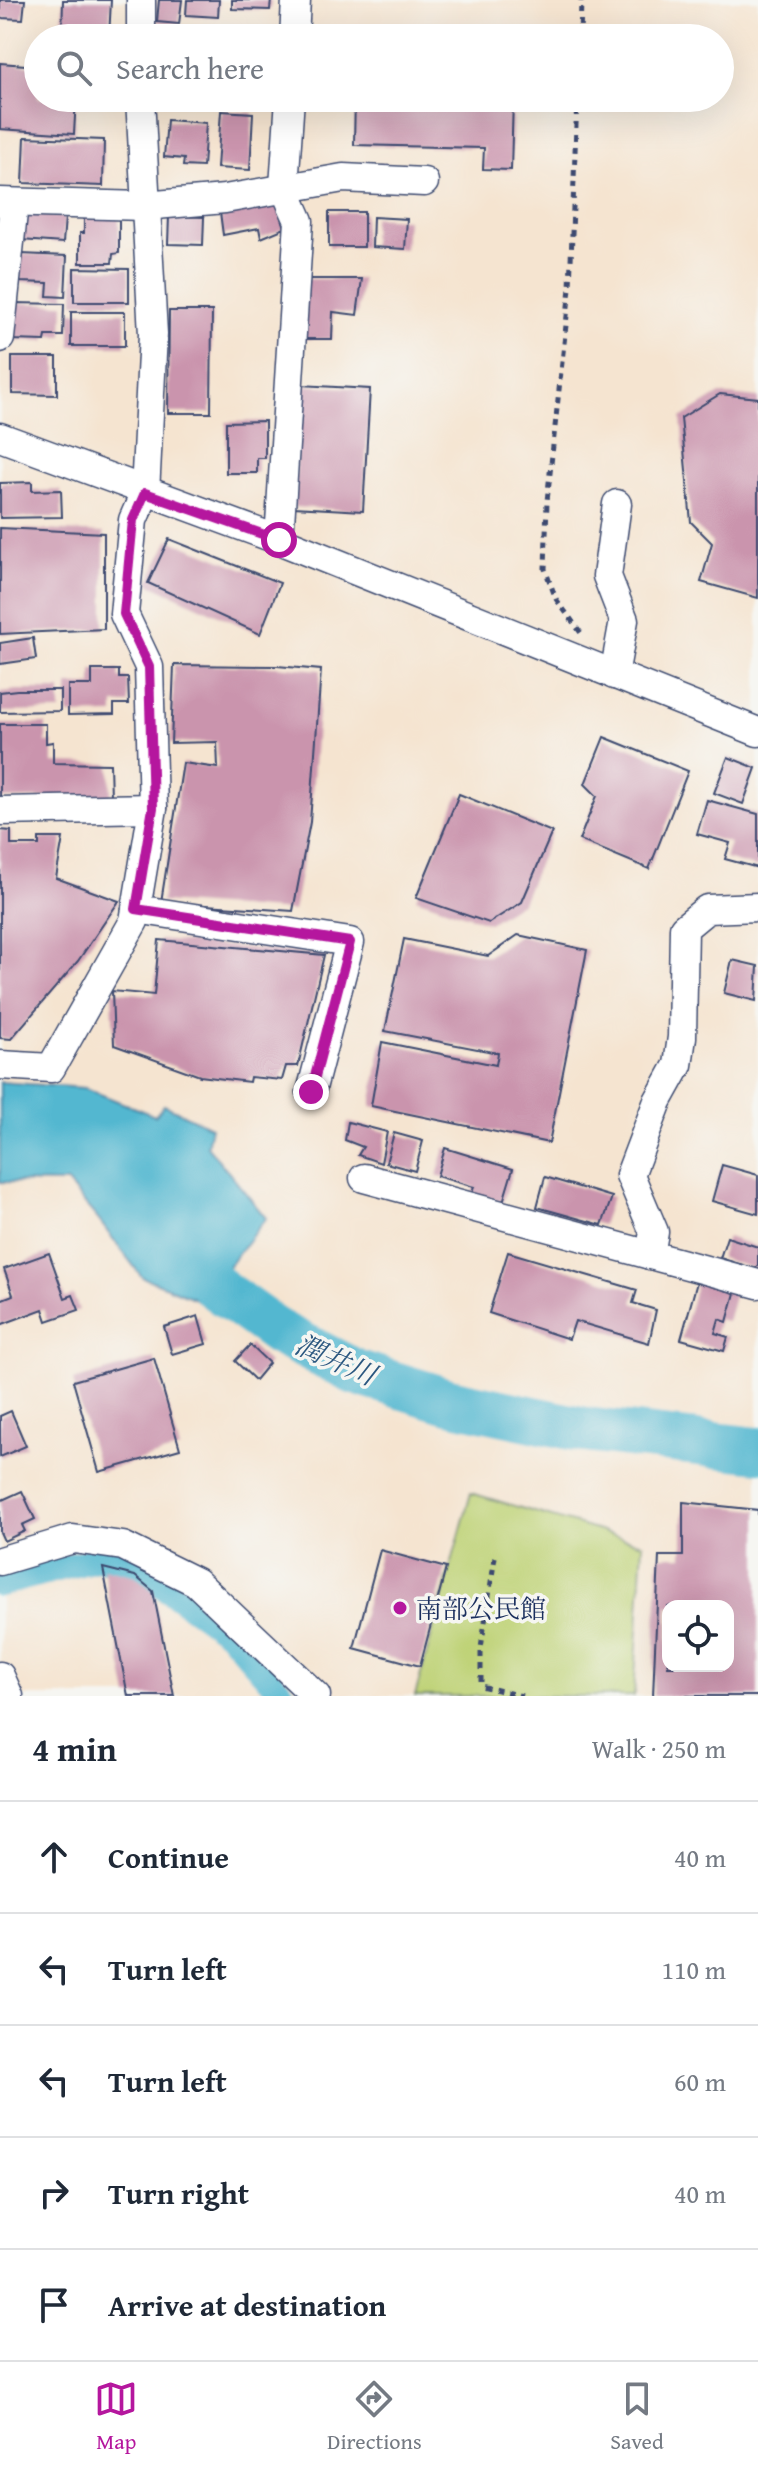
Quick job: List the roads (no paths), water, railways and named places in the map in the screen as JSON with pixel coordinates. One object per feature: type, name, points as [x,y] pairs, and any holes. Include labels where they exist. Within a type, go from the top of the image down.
[{"type":"street","points":[[141,0],[141,24]]},
{"type":"street","points":[[295,24],[296,0]]},
{"type":"street","points":[[0,1065],[51,1068],[134,921],[153,808],[149,667],[124,614],[133,520],[145,493],[153,334],[141,112]]},
{"type":"street","points":[[279,540],[299,221],[284,187],[289,112]]},
{"type":"street","points":[[0,338],[7,203],[144,206],[225,199],[343,178],[424,182]]},
{"type":"street","points":[[0,437],[279,540],[758,732]]},
{"type":"street","points":[[614,675],[624,620],[607,576],[617,504]]},
{"type":"street","points":[[0,811],[153,808]]},
{"type":"street","points":[[650,1255],[654,1232],[630,1175],[658,1101],[678,1065],[682,1037],[684,928],[707,909],[758,907]]},
{"type":"street","points":[[136,909],[350,942],[311,1092]]},
{"type":"street","points":[[364,1178],[758,1284]]},
{"type":"street","points":[[0,1561],[73,1539],[123,1546],[196,1582],[316,1696]]},
{"type":"street","points":[[0,1676],[9,1696]]},
{"type":"water","points":[[0,1082],[85,1088],[155,1116],[164,1105],[211,1127],[207,1146],[266,1218],[201,1301],[142,1277],[67,1183],[0,1182]]},
{"type":"waterway","name":"潤井川","points":[[173,1238],[215,1287],[279,1333],[355,1372],[449,1401],[585,1430],[758,1450]]},
{"type":"waterway","points":[[0,1584],[96,1559],[129,1562],[230,1634],[284,1696]]},
{"type":"place","name":"南部公民館","points":[[400,1608]]}]
